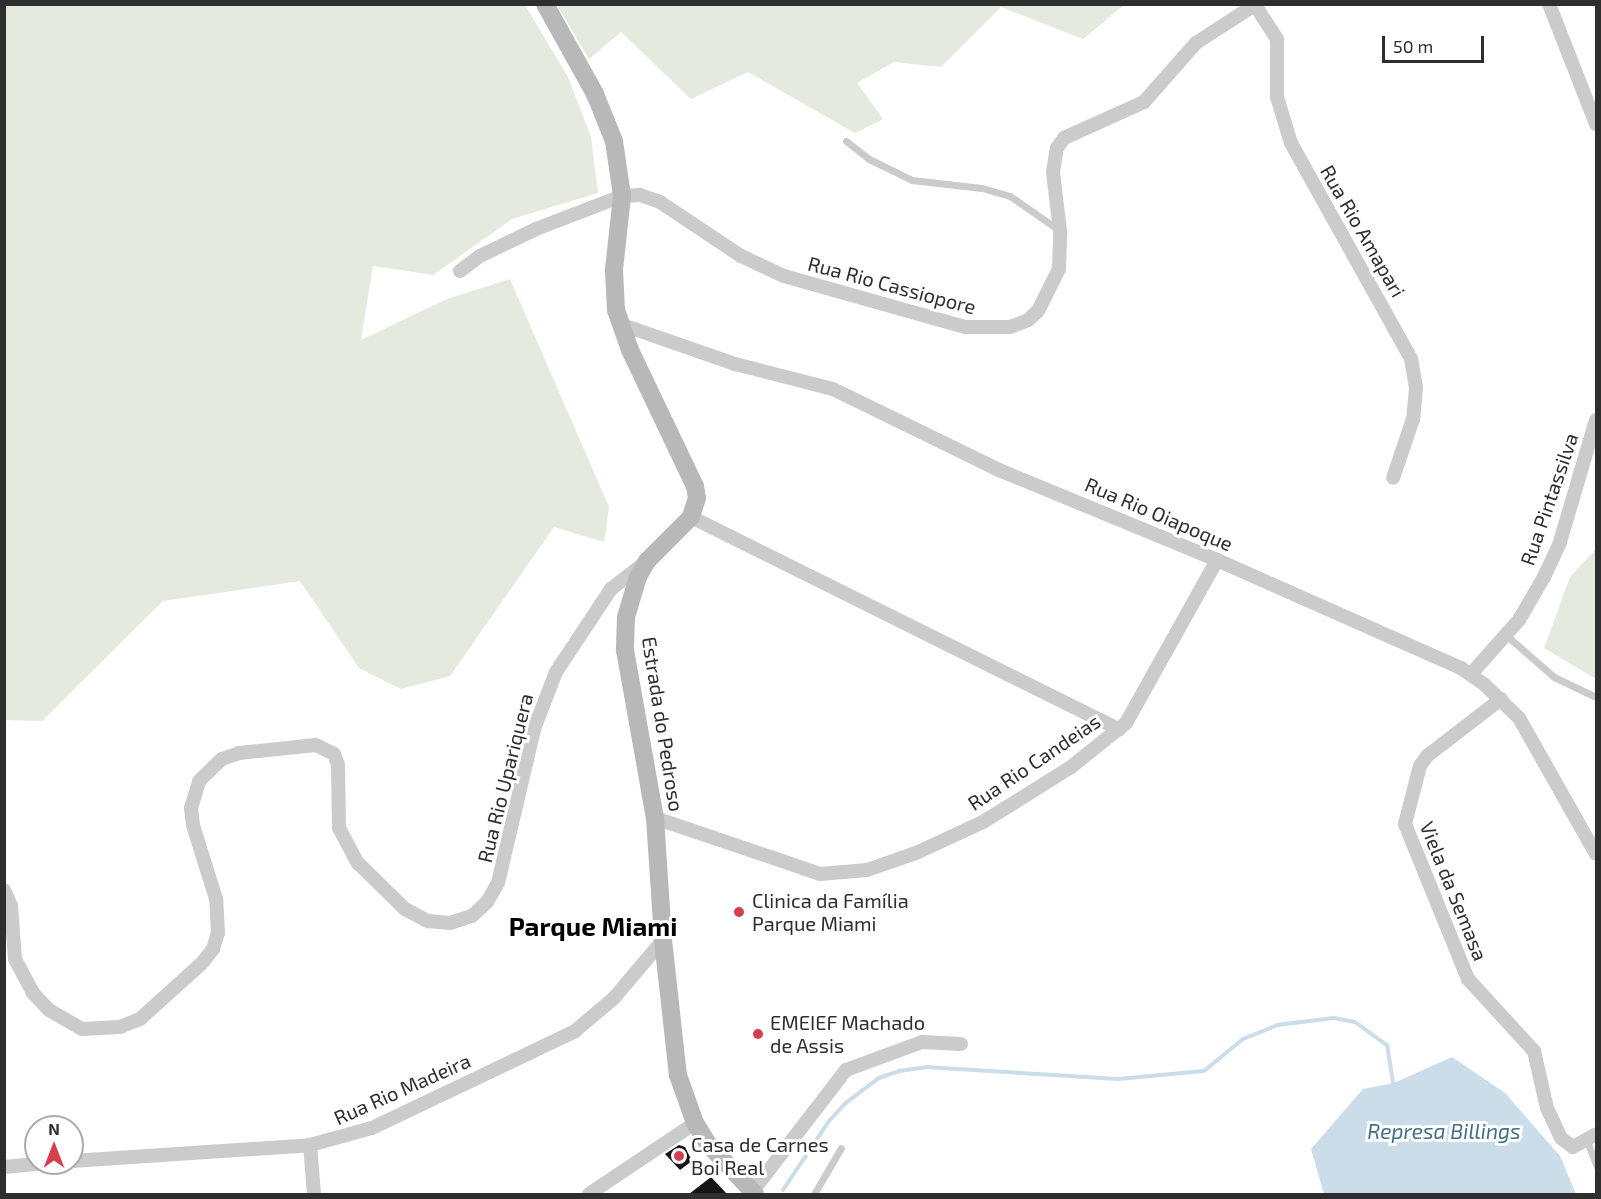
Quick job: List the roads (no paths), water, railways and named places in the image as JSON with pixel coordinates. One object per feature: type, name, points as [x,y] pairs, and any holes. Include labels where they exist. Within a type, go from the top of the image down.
[{"type":"main road","points":[[545,4],[606,118],[618,158],[622,196],[613,282],[620,324],[691,474],[697,498],[691,517]]},
{"type":"main road","name":"Estrada do Pedroso","points":[[691,517],[647,561],[628,608],[625,650],[655,818],[663,940],[678,1075],[695,1123],[709,1145],[754,1193]]},
{"type":"street","points":[[1549,4],[1596,124]]},
{"type":"street","name":"Rua Rio Cassiopore","points":[[460,271],[500,245],[622,196],[640,195],[660,202],[741,256],[784,276],[887,307],[988,329],[1010,327],[1038,311],[1059,269],[1060,231],[1053,172],[1057,148],[1064,138],[1144,102],[1196,43],[1256,5]]},
{"type":"street","name":"Rua Rio Amapari","points":[[1256,5],[1276,39],[1277,97],[1291,143],[1411,359],[1416,387],[1413,419],[1393,478]]},
{"type":"street","name":"Rua Rio Oiapoque","points":[[620,324],[735,364],[833,389],[999,470],[1217,560],[1470,674],[1501,699],[1534,742],[1596,854]]},
{"type":"street","name":"Rua Pintassilva","points":[[1470,674],[1506,636],[1532,600],[1554,557],[1596,420]]},
{"type":"street","name":"Rua Rio Candeias","points":[[655,818],[820,874],[867,870],[916,853],[983,822],[1071,767],[1119,729],[691,517]]},
{"type":"street","points":[[1119,729],[1134,712],[1217,560]]},
{"type":"street","name":"Rua Rio Upariquera","points":[[4,890],[10,906],[15,959],[33,993],[49,1010],[82,1029],[120,1027],[140,1019],[202,963],[213,949],[218,933],[216,899],[193,825],[191,808],[199,781],[222,759],[239,753],[316,745],[334,754],[338,765],[339,828],[358,863],[405,909],[428,921],[450,922],[472,916],[488,902],[498,883],[534,729],[556,672],[611,589],[647,561]]},
{"type":"street","name":"Viela da Semasa","points":[[1501,699],[1427,756],[1420,766],[1405,824],[1468,979],[1528,1041],[1540,1070],[1547,1108],[1561,1138],[1573,1147],[1592,1138]]},
{"type":"street","name":"Rua Rio Madeira","points":[[84,1160],[310,1145],[372,1128],[575,1031],[614,998],[663,940]]},
{"type":"street","points":[[754,1193],[846,1070],[922,1042],[961,1044]]},
{"type":"street","points":[[589,1194],[695,1123]]},
{"type":"street","points":[[310,1145],[314,1194]]},
{"type":"street","points":[[4,1167],[24,1165]]},
{"type":"lane","points":[[846,141],[869,159],[912,180],[982,188],[1010,196],[1060,231]]},
{"type":"lane","points":[[1506,636],[1554,677],[1596,697]]},
{"type":"lane","points":[[1592,1138],[1596,1166]]},
{"type":"lane","points":[[814,1194],[841,1148]]},
{"type":"water","name":"Represa Billings","points":[[1452,1057],[1505,1093],[1560,1156],[1576,1194],[1324,1194],[1311,1149],[1363,1089],[1394,1083]]},
{"type":"waterway","points":[[783,1190],[829,1121],[847,1102],[879,1078],[899,1071],[926,1067],[1118,1079],[1204,1071],[1243,1039],[1277,1025],[1334,1018],[1355,1022],[1387,1045],[1394,1088]]},
{"type":"place","name":"Clinica da Família Parque Miami","points":[[739,912]]},
{"type":"place","name":"EMEIEF Machado de Assis","points":[[758,1034]]},
{"type":"place","name":"Casa de Carnes Boi Real","points":[[679,1156]]},
{"type":"district","name":"Parque Miami","points":[[593,926]]}]
